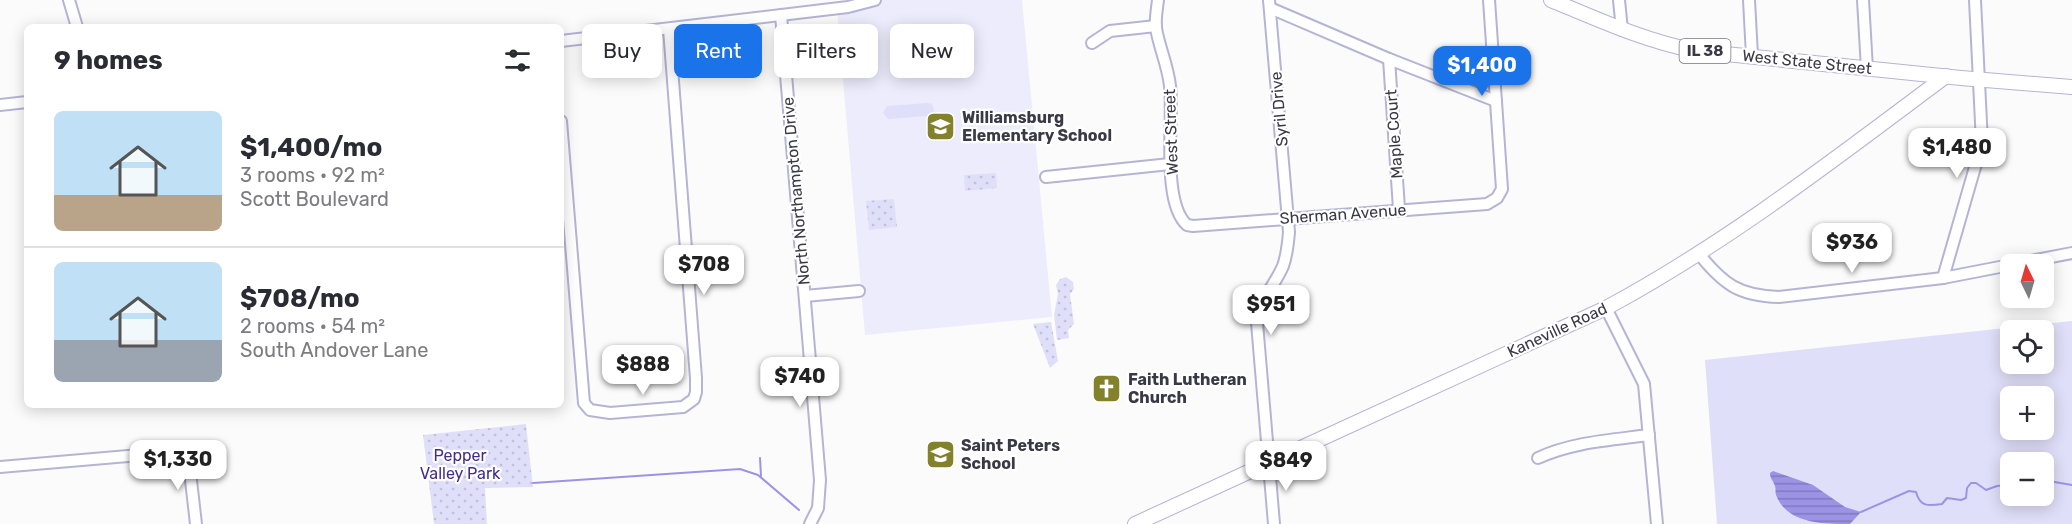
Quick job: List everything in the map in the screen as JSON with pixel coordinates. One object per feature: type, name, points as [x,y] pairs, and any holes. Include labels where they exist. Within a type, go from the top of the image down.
[{"type":"main road","name":"West State Street","points":[[1551,0],[1622,30],[1666,45],[1696,51],[1979,80],[2072,87]]},
{"type":"main road","name":"Kaneville Road","points":[[1135,524],[1606,308],[1699,254],[1755,216],[1946,76]]},
{"type":"street","points":[[69,0],[76,24]]},
{"type":"street","points":[[564,41],[848,7],[875,0]]},
{"type":"street","name":"West Street","points":[[1158,0],[1156,26],[1170,86],[1170,164],[1179,214],[1187,225]]},
{"type":"street","points":[[1270,4],[1389,59],[1496,101],[1489,0]]},
{"type":"street","points":[[1619,0],[1622,30]]},
{"type":"street","points":[[1749,0],[1752,56]]},
{"type":"street","points":[[1863,0],[1867,69]]},
{"type":"street","points":[[1943,278],[1982,143],[1975,0]]},
{"type":"street","name":"Syril Drive","points":[[1270,4],[1288,218],[1286,256],[1279,274],[1260,304],[1257,323],[1274,524]]},
{"type":"street","name":"North Northampton Drive","points":[[781,15],[820,480],[818,508],[810,524]]},
{"type":"street","points":[[1092,43],[1110,31],[1156,26]]},
{"type":"street","points":[[564,157],[584,403],[590,410],[598,412],[682,407],[694,399],[696,378],[669,29]]},
{"type":"street","name":"Maple Court","points":[[1389,59],[1399,209]]},
{"type":"street","name":"Sherman Avenue","points":[[1187,225],[1487,204],[1497,198],[1502,189],[1496,101]]},
{"type":"street","points":[[2,104],[24,102]]},
{"type":"street","points":[[1046,177],[1170,164]]},
{"type":"street","points":[[2054,256],[2072,253]]},
{"type":"street","points":[[1699,254],[1722,280],[1738,290],[1760,297],[1779,297],[1943,278],[2000,267]]},
{"type":"street","points":[[805,296],[859,291]]},
{"type":"street","points":[[1606,308],[1644,384],[1656,524]]},
{"type":"street","points":[[1538,458],[1553,451],[1649,435]]},
{"type":"street","points":[[0,467],[163,453],[180,455],[189,463],[196,524]]},
{"type":"shaded area","name":"Williamsburg Elementary School","points":[[881,0],[1022,0],[1052,317],[865,335],[843,78],[878,78],[878,24],[838,24],[837,10]]},
{"type":"shaded area","points":[[1773,471],[1813,485],[1845,507],[1861,512],[1850,524],[1829,524],[1797,517],[1781,505],[1770,475]]},
{"type":"green space","points":[[932,104],[934,110],[933,114],[928,116],[888,119],[883,113],[887,106]]},
{"type":"green space","points":[[996,173],[997,188],[965,191],[964,175]]},
{"type":"green space","points":[[893,199],[897,227],[869,230],[866,201]]},
{"type":"green space","points":[[1066,277],[1073,282],[1074,289],[1070,294],[1074,324],[1068,330],[1069,338],[1057,340],[1054,315],[1058,294],[1056,285],[1060,279]]},
{"type":"green space","points":[[2072,321],[2072,524],[1717,524],[1705,360],[2000,329],[2000,374],[2054,374],[2054,323]]},
{"type":"green space","points":[[1051,322],[1058,361],[1050,368],[1033,324]]},
{"type":"green space","name":"Pepper Valley Park","points":[[526,424],[533,487],[485,488],[487,524],[434,524],[423,435]]},
{"type":"waterway","points":[[760,458],[761,476]]},
{"type":"waterway","points":[[533,483],[740,469],[758,475],[799,510]]},
{"type":"waterway","points":[[2054,482],[2072,485]]},
{"type":"waterway","points":[[1861,512],[1909,491],[1916,492],[1922,503],[1933,505],[1942,504],[1947,498],[1961,500],[1966,498],[1967,488],[1971,483],[1976,483],[1986,490],[2000,486]]},
{"type":"place","name":"Williamsburg Elementary School","points":[[941,126]]},
{"type":"place","name":"Faith Lutheran Church","points":[[1107,388]]},
{"type":"place","name":"Saint Peters School","points":[[940,454]]}]
